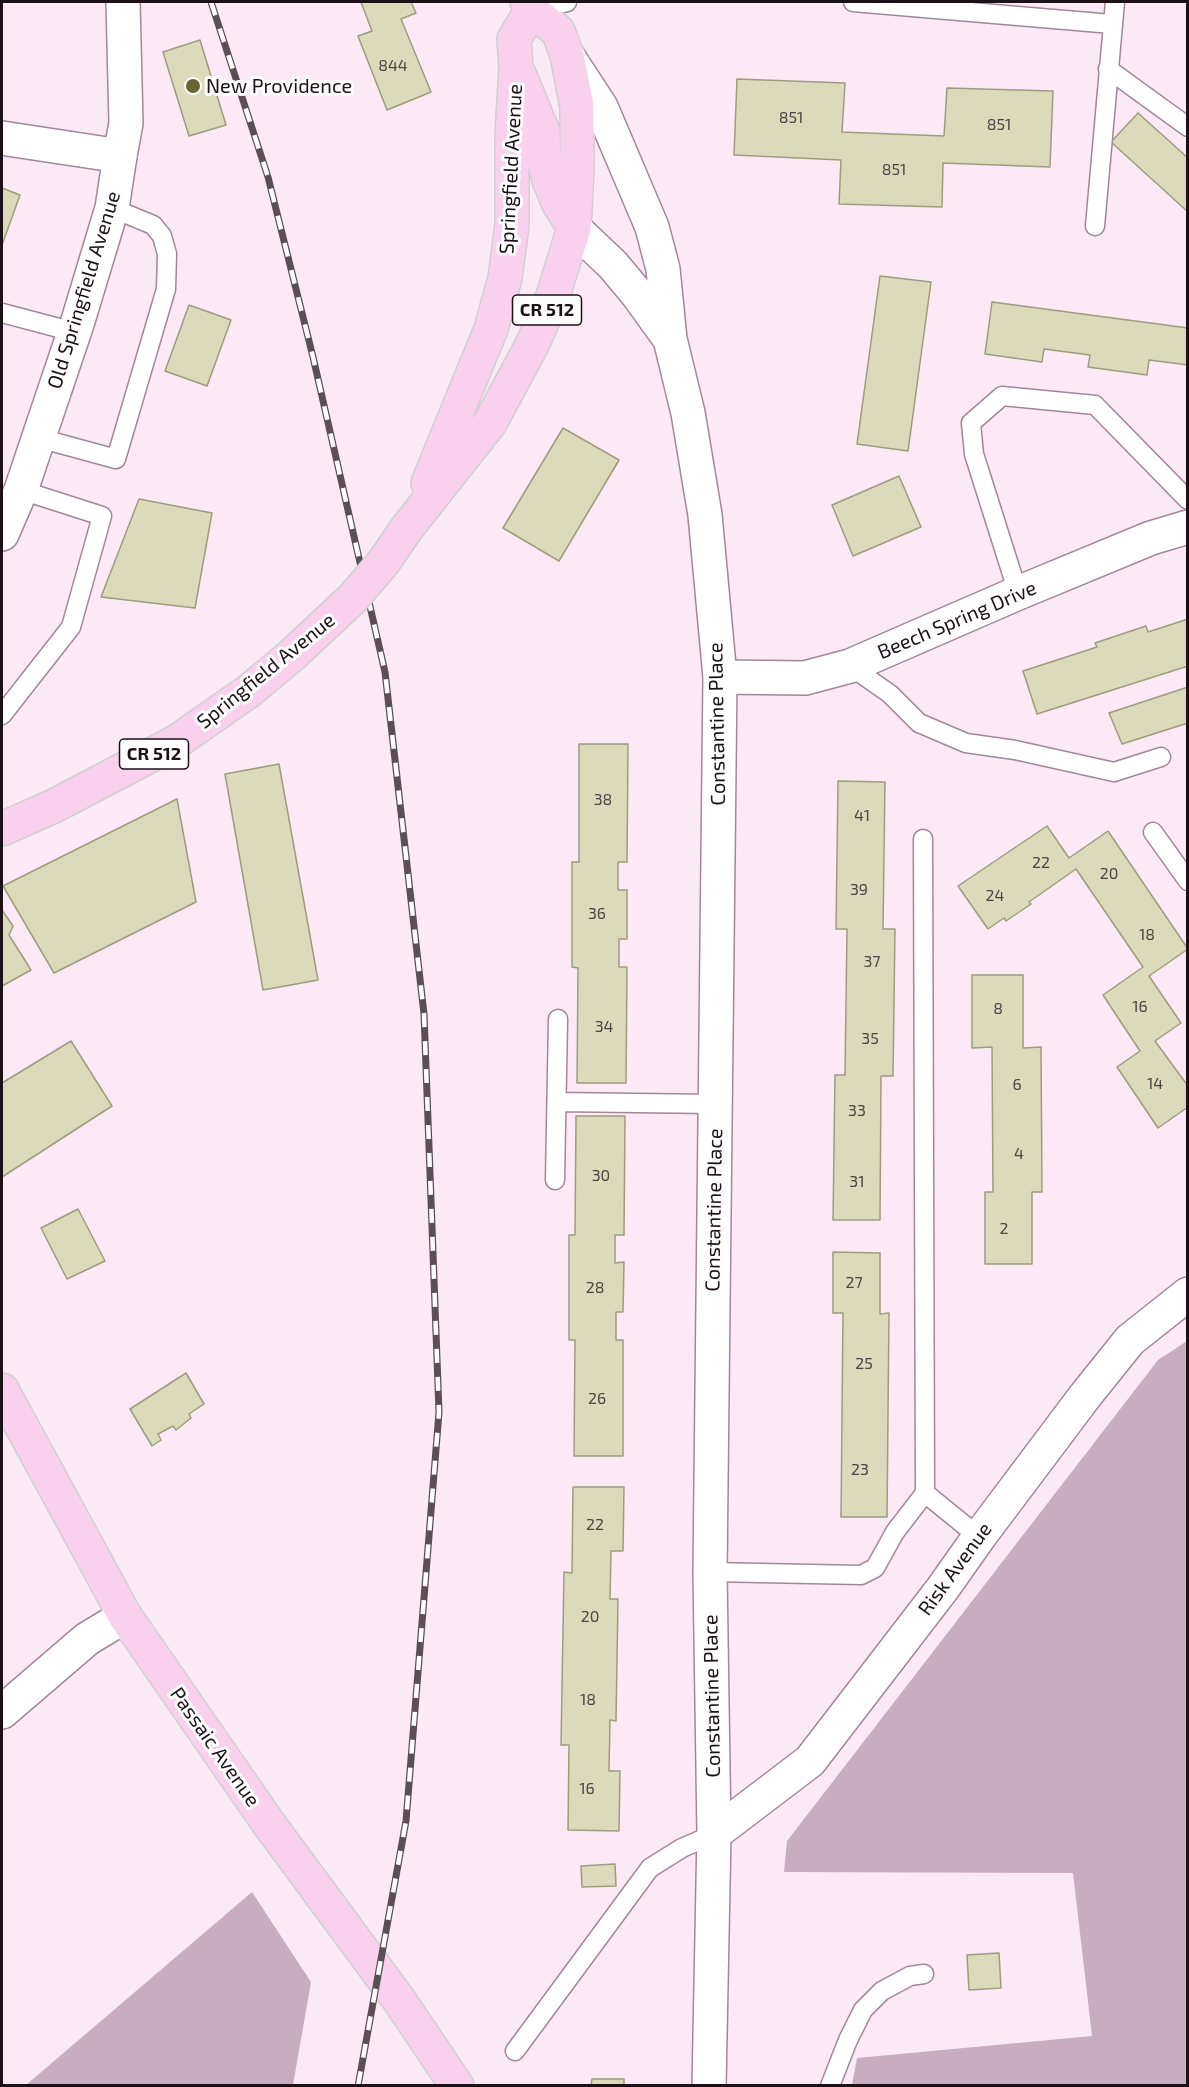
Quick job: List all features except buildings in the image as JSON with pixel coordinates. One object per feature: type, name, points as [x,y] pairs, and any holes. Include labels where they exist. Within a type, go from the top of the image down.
[{"type":"main road","name":"Springfield Avenue","points":[[2,829],[54,806],[176,742],[249,691],[292,655],[352,598],[383,563],[407,528],[490,423],[533,343],[552,298],[574,228],[577,107],[567,56],[558,31],[529,6],[514,39],[516,67],[512,136],[512,225],[505,278],[491,329],[438,463],[407,528]]},
{"type":"main road","points":[[516,67],[543,132],[544,160],[549,180],[558,202],[574,228]]},
{"type":"main road","name":"Passaic Avenue","points":[[2,1390],[125,1616],[269,1824],[399,2000],[457,2085]]},
{"type":"street","name":"Old Springfield Avenue","points":[[2,534],[21,490],[39,438],[112,208],[126,123],[123,2]]},
{"type":"street","name":"Constantine Place","points":[[567,56],[601,107],[652,227],[663,269],[670,339],[688,413],[705,515],[720,677],[710,1572],[714,1834],[709,2085]]},
{"type":"street","points":[[2,138],[120,156]]},
{"type":"street","name":"Constantine Place","points":[[574,228],[613,265],[670,339]]},
{"type":"street","name":"Beech Spring Drive","points":[[720,677],[805,678],[850,666],[1151,538],[1188,527]]},
{"type":"street","name":"Risk Avenue","points":[[714,1834],[810,1761],[943,1588],[978,1537],[1085,1396],[1130,1340],[1188,1294]]},
{"type":"street","points":[[2,1712],[87,1639],[125,1616]]},
{"type":"lane","points":[[529,6],[567,2]]},
{"type":"lane","points":[[853,2],[1112,24]]},
{"type":"lane","points":[[1095,226],[1115,2]]},
{"type":"lane","points":[[1108,69],[1188,127]]},
{"type":"lane","points":[[39,438],[116,459],[166,289],[167,254],[162,236],[153,225],[112,208]]},
{"type":"lane","points":[[2,313],[74,332]]},
{"type":"lane","points":[[1018,593],[974,454],[971,423],[1002,396],[1095,405],[1188,500]]},
{"type":"lane","points":[[2,715],[72,627],[102,516],[21,490]]},
{"type":"lane","points":[[850,666],[890,694],[919,723],[966,743],[1016,750],[1114,772],[1161,758]]},
{"type":"lane","points":[[1153,832],[1188,881]]},
{"type":"lane","points":[[710,1572],[861,1575],[876,1568],[895,1533],[925,1493],[923,839]]},
{"type":"lane","points":[[555,1180],[558,1019]]},
{"type":"lane","points":[[557,1102],[715,1104]]},
{"type":"lane","points":[[925,1493],[978,1537]]},
{"type":"lane","points":[[515,2051],[650,1868],[682,1848],[714,1834]]},
{"type":"lane","points":[[832,2085],[848,2040],[864,2010],[882,1991],[910,1976],[924,1974]]},
{"type":"shaded area","points":[[1187,1341],[1187,2085],[852,2085],[857,2058],[1092,2036],[1073,1873],[784,1872],[787,1841],[1158,1360]]},
{"type":"shaded area","points":[[252,1892],[311,1982],[293,2085],[26,2085]]},
{"type":"railway","points":[[211,2],[268,177],[313,357],[385,672],[424,1014],[439,1412],[406,1821],[358,2086]]},
{"type":"place","name":"New Providence","points":[[193,86]]}]
